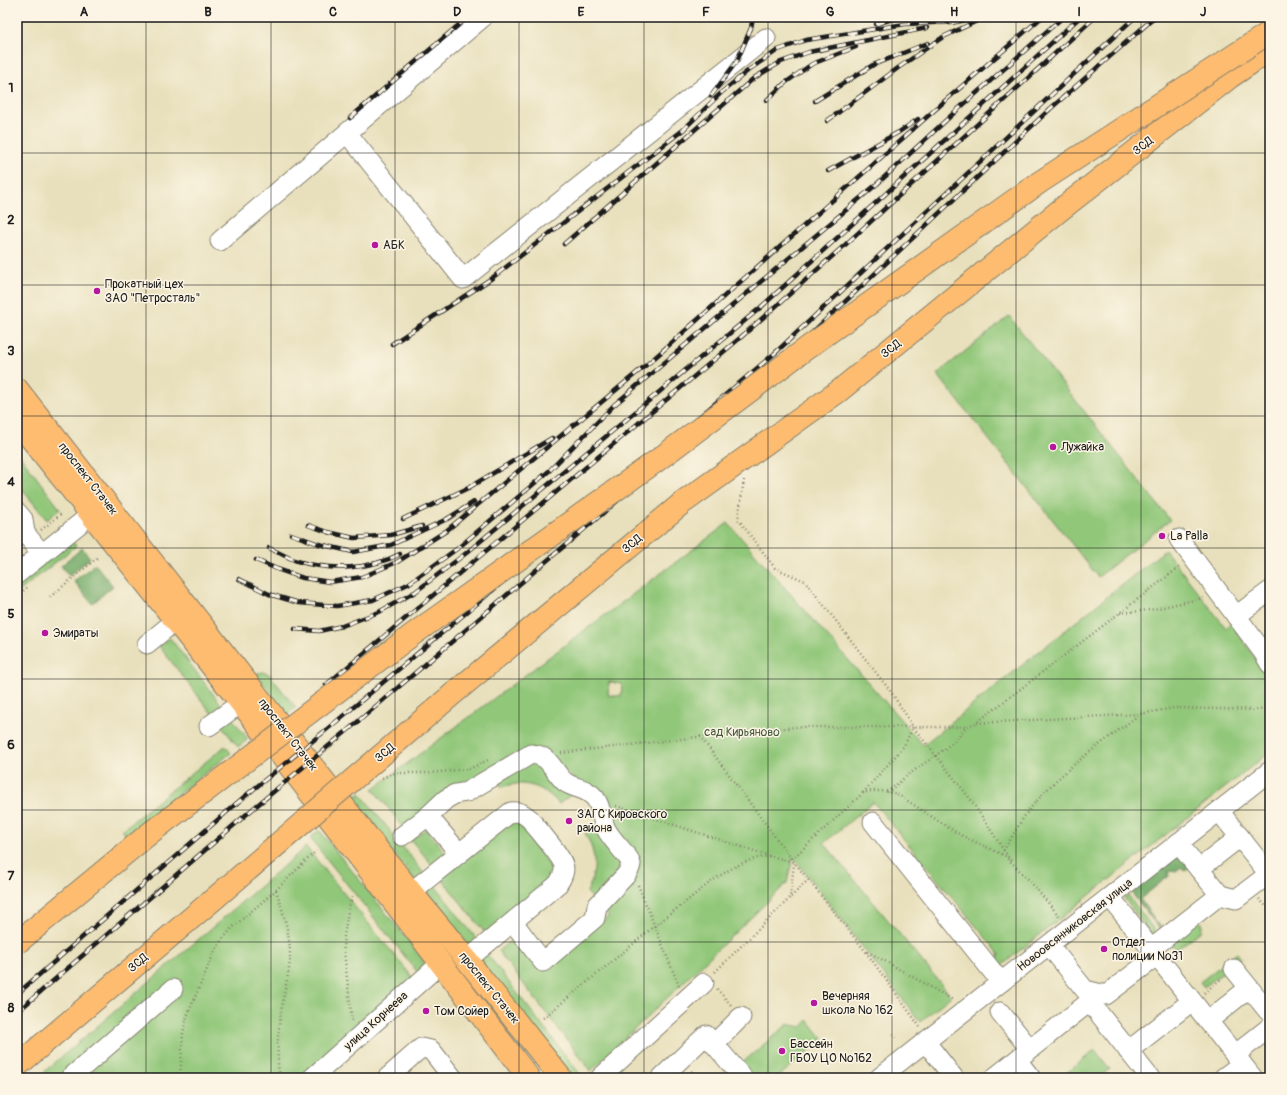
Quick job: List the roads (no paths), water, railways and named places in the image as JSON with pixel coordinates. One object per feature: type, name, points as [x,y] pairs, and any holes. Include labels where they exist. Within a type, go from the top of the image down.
[{"type":"main road","name":"ЗСД","points":[[17,943],[150,833],[406,639],[655,462],[807,348],[1040,182],[1270,32]]},
{"type":"main road","name":"ЗСД","points":[[17,1066],[454,693],[681,504],[839,390],[1059,212],[1230,77],[1270,50]]},
{"type":"main road","name":"проспект Стачек","points":[[17,389],[175,621],[241,703],[529,1078]]},
{"type":"main road","name":"проспект Стачек","points":[[17,422],[98,509],[467,960],[561,1078]]},
{"type":"street","points":[[220,241],[483,17]]},
{"type":"street","points":[[347,133],[463,279],[766,38]]},
{"type":"street","points":[[17,574],[98,509]]},
{"type":"street","points":[[17,512],[23,519],[25,533],[42,554]]},
{"type":"street","points":[[1179,539],[1236,616],[1268,654]]},
{"type":"street","points":[[1236,616],[1270,591]]},
{"type":"street","points":[[147,644],[175,621]]},
{"type":"street","points":[[209,726],[241,703]]},
{"type":"street","points":[[402,836],[454,794],[467,792],[531,754],[541,756],[546,759],[566,782],[586,790],[595,799],[607,830],[629,859],[631,864],[626,875],[596,906],[595,918],[543,962],[513,922]]},
{"type":"street","name":"Новоовсянниковская улица","points":[[879,1078],[924,1036],[1001,982],[1270,771]]},
{"type":"street","points":[[1178,843],[1220,895],[1236,899],[1269,874],[1265,859],[1240,837],[1219,811]]},
{"type":"street","points":[[411,892],[511,812],[524,814],[530,819],[561,860],[564,868],[563,876],[558,884],[467,960]]},
{"type":"street","points":[[428,816],[458,853]]},
{"type":"street","points":[[873,822],[1001,982]]},
{"type":"street","points":[[1199,870],[1240,837]]},
{"type":"street","points":[[1049,945],[1085,990],[1106,995],[1220,895]]},
{"type":"street","points":[[1110,897],[1154,953],[1197,998],[1208,1021],[1244,1066]]},
{"type":"street","name":"улица Корнеева","points":[[312,1078],[345,1058],[355,1039],[440,964]]},
{"type":"street","points":[[1223,1078],[1244,1066],[1269,1019],[1234,968]]},
{"type":"street","points":[[600,1078],[704,983]]},
{"type":"street","points":[[1208,1021],[1249,988]]},
{"type":"street","points":[[70,1078],[173,989]]},
{"type":"street","points":[[1128,1051],[1197,998]]},
{"type":"street","points":[[994,1078],[1088,1003],[1097,1011],[1150,1078]]},
{"type":"street","points":[[1000,1012],[1024,1055],[1031,1078]]},
{"type":"street","points":[[714,1044],[741,1017]]},
{"type":"street","points":[[661,1078],[706,1035],[743,1078]]},
{"type":"street","points":[[924,1036],[932,1050],[954,1078]]},
{"type":"street","points":[[387,1078],[421,1048],[430,1050],[453,1078]]},
{"type":"railway","points":[[350,118],[468,17]]},
{"type":"railway","points":[[711,96],[737,61],[751,28],[753,17]]},
{"type":"railway","points":[[876,24],[899,17]]},
{"type":"railway","points":[[950,23],[982,17]]},
{"type":"railway","points":[[256,560],[303,578],[330,582],[362,577],[397,562],[446,531],[651,361],[1042,17]]},
{"type":"railway","points":[[239,579],[269,594],[299,603],[337,606],[373,600],[408,584],[458,548],[549,471],[614,405],[877,184],[955,112],[1063,17]]},
{"type":"railway","points":[[295,629],[319,631],[342,626],[379,612],[415,592],[465,554],[760,308],[1080,17]]},
{"type":"railway","points":[[326,685],[740,338],[845,245],[1095,17]]},
{"type":"railway","points":[[17,994],[244,797],[337,721],[774,354],[1135,17]]},
{"type":"railway","points":[[17,1012],[255,807],[348,730],[783,360],[1050,109],[1155,17]]},
{"type":"railway","points":[[827,121],[898,68],[943,37],[977,21]]},
{"type":"railway","points":[[392,344],[492,278],[683,130],[722,92],[750,69],[778,50],[806,40],[905,24],[955,22]]},
{"type":"railway","points":[[564,244],[754,78],[781,62],[809,52],[927,28]]},
{"type":"railway","points":[[815,101],[873,65],[928,43]]},
{"type":"railway","points":[[767,100],[785,83],[812,64],[856,47]]},
{"type":"railway","points":[[828,171],[899,132],[918,119]]},
{"type":"railway","points":[[403,519],[468,488],[552,438]]},
{"type":"railway","points":[[291,534],[319,544],[353,552],[391,545],[447,519],[474,502]]},
{"type":"railway","points":[[308,525],[328,532],[354,538],[391,535],[422,526]]},
{"type":"railway","points":[[269,548],[297,561],[336,567],[363,566],[400,554]]},
{"type":"place","name":"АБК","points":[[375,245]]},
{"type":"place","name":"Прокатный цех ЗАО \"Петросталь\"","points":[[97,291]]},
{"type":"place","name":"Лужайка","points":[[1053,447]]},
{"type":"place","name":"La Palla","points":[[1162,536]]},
{"type":"place","name":"Эмираты","points":[[45,633]]},
{"type":"place","name":"ЗАГС Кировского района","points":[[569,821]]},
{"type":"place","name":"Отдел полиции №31","points":[[1104,949]]},
{"type":"place","name":"Вечерняя школа № 162","points":[[814,1003]]},
{"type":"place","name":"Том Сойер","points":[[426,1011]]},
{"type":"place","name":"Бассейн ГБОУ ЦО №162","points":[[782,1051]]},
{"type":"park label","name":"сад Кирьяново","points":[[742,732]]}]
